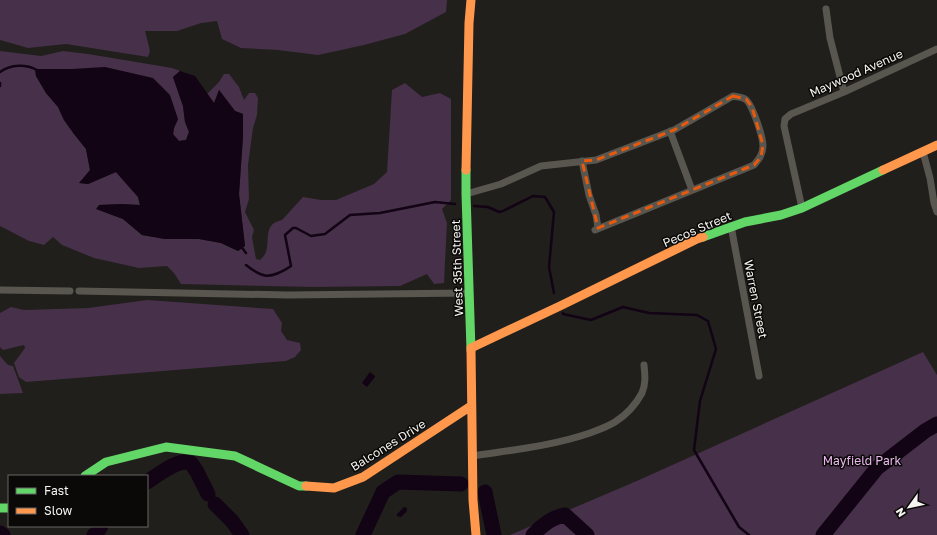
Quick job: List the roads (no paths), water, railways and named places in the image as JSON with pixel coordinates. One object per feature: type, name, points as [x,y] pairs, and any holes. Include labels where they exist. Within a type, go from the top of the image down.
[{"type":"street","name":"West 35th Street","points":[[471,0],[469,23],[466,194],[471,348],[473,500],[476,535]]},
{"type":"street","points":[[826,9],[830,38],[844,92]]},
{"type":"street","name":"Maywood Avenue","points":[[802,208],[784,126],[785,119],[791,114],[844,92],[937,49]]},
{"type":"street","points":[[466,194],[501,184],[541,166],[596,160],[670,131],[733,96],[746,99],[752,107],[763,145],[761,158],[754,165],[596,229],[596,215],[589,195],[582,162]]},
{"type":"street","points":[[670,131],[692,190]]},
{"type":"street","name":"Pecos Street","points":[[471,348],[697,239],[731,226],[780,216],[802,208],[937,145]]},
{"type":"street","points":[[923,152],[937,212]]},
{"type":"street","name":"Warren Street","points":[[731,226],[760,376]]},
{"type":"street","points":[[0,290],[70,291]]},
{"type":"street","points":[[80,291],[288,295],[469,293]]},
{"type":"street","points":[[473,456],[555,443],[601,429],[615,422],[633,406],[642,392],[645,379],[644,366]]},
{"type":"street","name":"Balcones Drive","points":[[86,475],[106,462],[166,447],[235,456],[299,486],[334,488],[363,477],[471,406]]},
{"type":"waterway","points":[[0,72],[14,66],[23,66],[37,70]]},
{"type":"waterway","points":[[474,206],[488,207],[499,212],[533,196],[545,197],[554,212],[549,267],[554,293]]},
{"type":"waterway","points":[[246,265],[256,272],[266,276],[277,274],[291,266],[285,235],[293,228],[296,228],[311,236],[325,234],[350,215],[380,213],[435,202],[455,204]]},
{"type":"waterway","points":[[240,245],[246,253]]},
{"type":"waterway","points":[[563,313],[591,320],[623,307],[649,313],[697,315],[708,321],[716,349],[700,401],[694,450],[739,527],[749,535]]},
{"type":"waterway","points":[[823,535],[877,468],[925,431],[937,424]]},
{"type":"waterway","points":[[148,481],[175,465],[184,462],[191,463],[208,494]]},
{"type":"waterway","points":[[363,535],[383,492],[398,482],[461,484]]},
{"type":"waterway","points":[[485,492],[494,535]]},
{"type":"waterway","points":[[215,504],[232,521],[242,535]]},
{"type":"waterway","points":[[533,535],[548,522],[565,515],[587,535]]},
{"type":"waterway","points":[[94,535],[100,527]]},
{"type":"park label","name":"Mayfield Park","points":[[862,460]]}]
